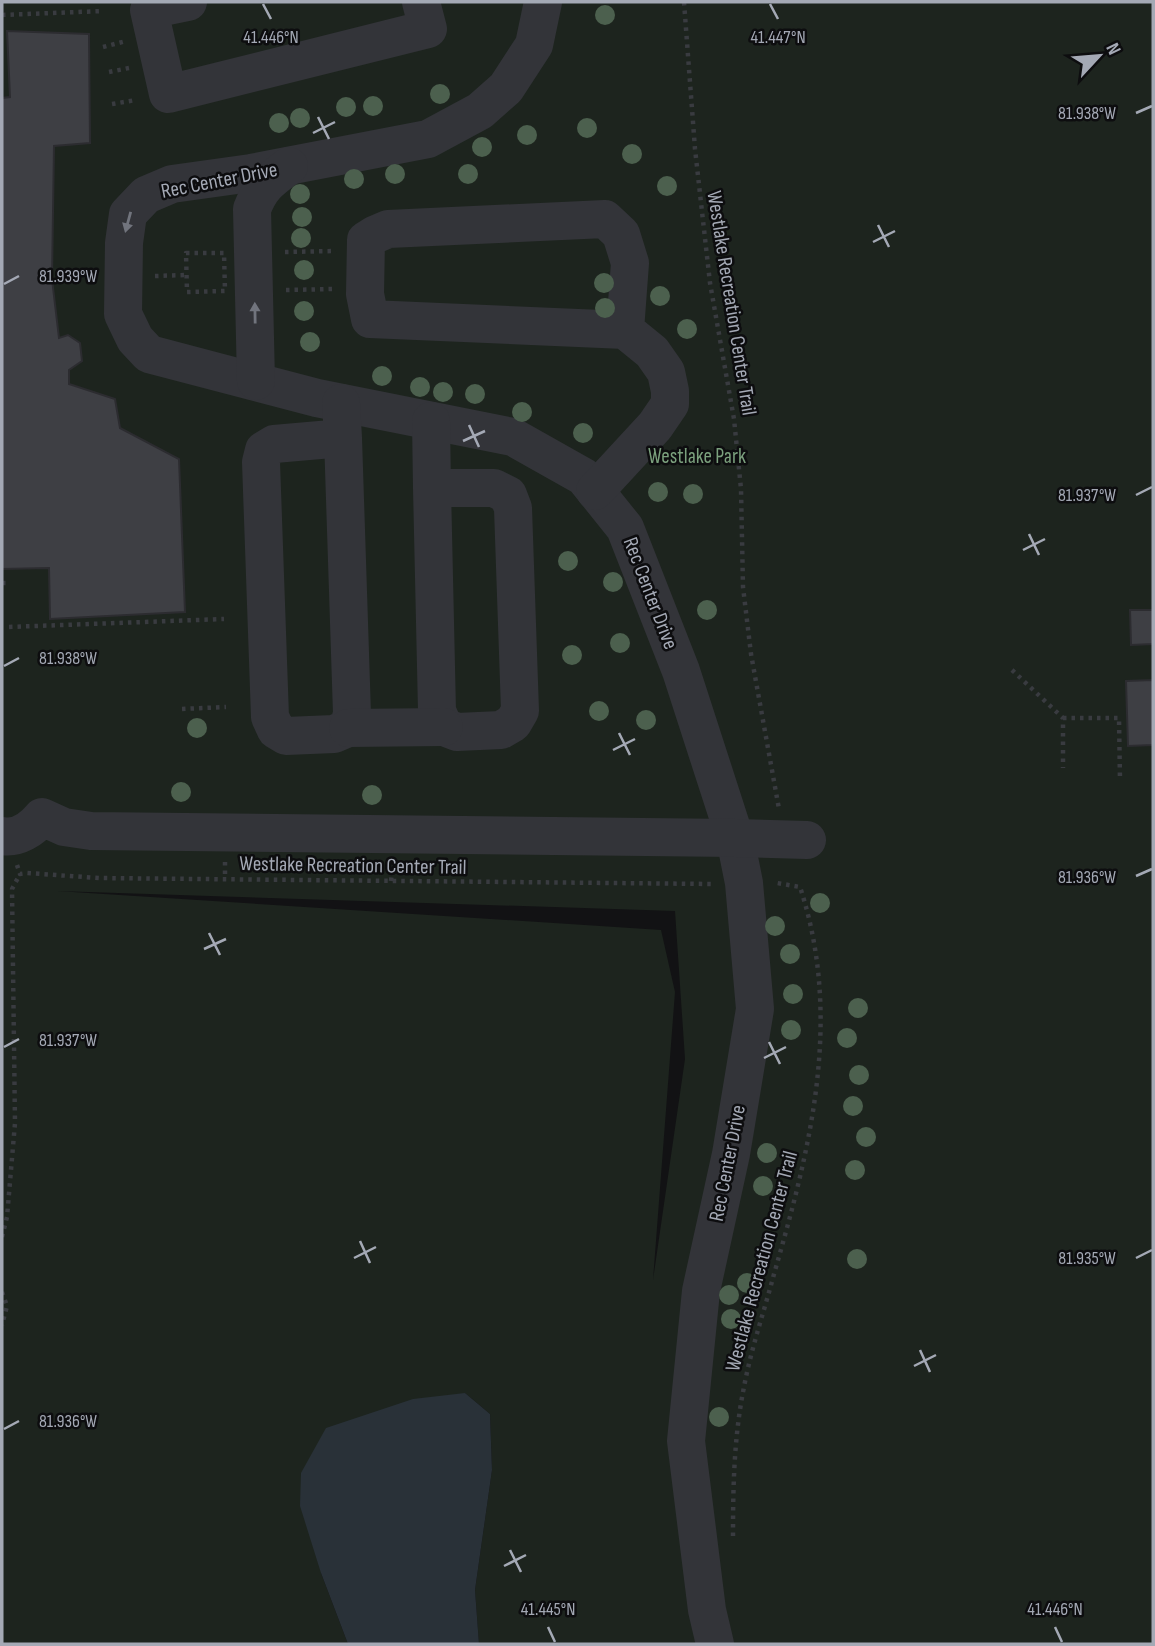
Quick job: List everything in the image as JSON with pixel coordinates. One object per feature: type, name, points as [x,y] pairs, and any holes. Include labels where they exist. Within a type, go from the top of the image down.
[{"type":"street","points":[[188,2],[149,9],[168,94],[428,29],[421,2]]},
{"type":"street","name":"Rec Center Drive","points":[[543,2],[534,45],[506,88],[480,111],[428,139],[289,166],[172,184],[145,195],[128,215],[124,243],[123,314],[135,339],[149,354],[256,381],[342,420],[430,421],[513,437],[584,477],[625,528],[681,671],[735,838],[744,883],[755,1009],[730,1154],[701,1291],[686,1441],[706,1610],[715,1644]]},
{"type":"street","points":[[256,381],[252,209],[258,193],[289,166]]},
{"type":"street","points":[[208,179],[240,196],[252,209]]},
{"type":"street","points":[[596,491],[655,426],[670,404],[666,372],[652,352],[625,330],[370,319],[365,289],[366,240],[388,229],[604,219],[621,234],[630,263],[625,330]]},
{"type":"street","points":[[348,728],[352,714],[342,420],[264,450],[261,462],[270,717],[276,730],[286,736],[334,734],[348,728],[444,727],[457,732],[501,730],[513,723],[520,711],[513,508],[508,495],[494,488],[432,488]]},
{"type":"street","points":[[430,421],[437,711],[444,727]]},
{"type":"street","points":[[8,846],[10,838],[26,832],[42,817],[64,827],[91,831],[735,838],[795,844]]},
{"type":"path","name":"Westlake Recreation Center Trail","points":[[684,2],[695,149],[708,270],[737,440],[745,609],[759,701],[795,844],[800,887],[812,925],[821,1022],[814,1111],[797,1190],[744,1385],[736,1439],[733,1544]]},
{"type":"path","points":[[2,15],[103,11]]},
{"type":"path","points":[[277,252],[366,250]]},
{"type":"path","points":[[186,253],[224,253],[225,291],[187,292],[186,275],[186,253]]},
{"type":"path","points":[[148,276],[186,275]]},
{"type":"path","points":[[278,290],[365,289]]},
{"type":"path","points":[[9,627],[224,619]]},
{"type":"path","points":[[1012,670],[1063,718],[1119,718],[1120,781]]},
{"type":"path","points":[[182,709],[226,707]]},
{"type":"path","points":[[1063,718],[1063,768]]},
{"type":"path","points":[[2,1237],[7,1217],[15,1123],[12,889],[20,874],[8,846]]},
{"type":"path","name":"Westlake Recreation Center Trail","points":[[20,874],[110,878],[716,884]]},
{"type":"path","points":[[772,883],[800,887]]},
{"type":"path","points":[[2,1292],[7,1306],[2,1325]]},
{"type":"green space","name":"Westlake Park","points":[[2,2],[1153,2],[1153,1644],[479,1644],[475,1590],[492,1470],[490,1414],[465,1393],[321,1573],[348,1644],[2,1644]],"holes":[[[57,891],[675,911],[685,1059],[653,1280],[675,992],[661,930]]]},
{"type":"shaded area","points":[[465,1393],[490,1414],[492,1470],[475,1590],[479,1644],[348,1644],[321,1573],[300,1506],[301,1473],[326,1428],[413,1399]]},
{"type":"building","points":[[7,31],[89,34],[90,143],[54,146],[52,279],[59,338],[68,335],[80,343],[82,361],[69,370],[69,384],[115,399],[120,428],[179,459],[185,612],[50,619],[49,568],[2,569],[2,98],[10,97]]},
{"type":"building","points":[[1130,610],[1153,610],[1153,644],[1131,645]]},
{"type":"building","points":[[1153,680],[1153,745],[1128,746],[1126,681]]}]
